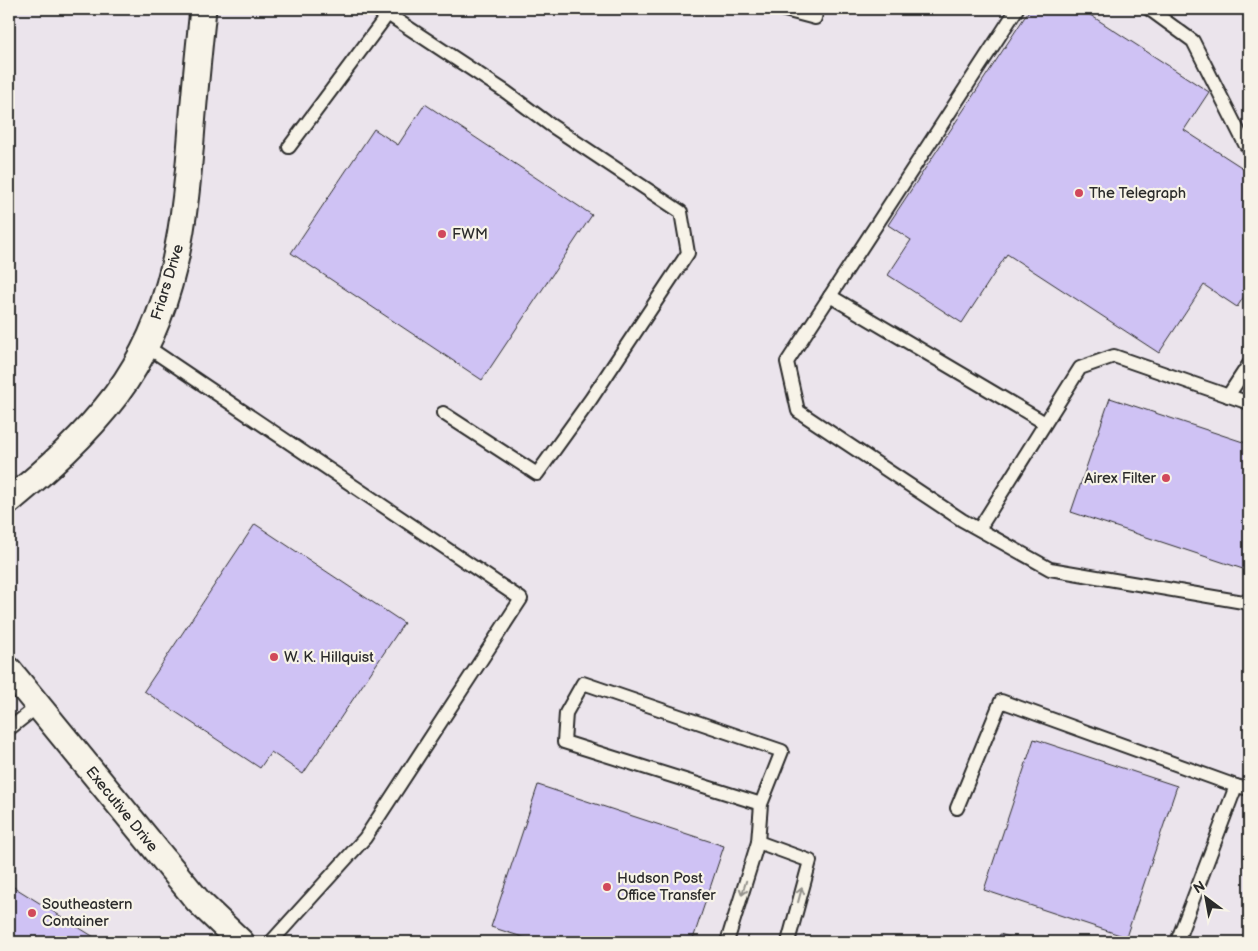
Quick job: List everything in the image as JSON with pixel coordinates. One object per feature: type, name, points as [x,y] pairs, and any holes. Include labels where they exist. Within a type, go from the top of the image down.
[{"type":"street","name":"Friars Drive","points":[[9,501],[49,468],[85,433],[116,394],[146,346],[163,306],[182,234],[203,9]]},
{"type":"street","name":"Executive Drive","points":[[9,670],[198,901],[241,942]]},
{"type":"lane","points":[[781,9],[815,18],[817,9]]},
{"type":"lane","points":[[1017,9],[787,362],[798,411],[954,514],[1050,569],[1249,603]]},
{"type":"lane","points":[[1149,9],[1193,40],[1245,144],[1249,146]]},
{"type":"lane","points":[[289,147],[384,12],[506,92],[549,124],[681,212],[688,253],[591,399],[537,474],[442,413]]},
{"type":"lane","points":[[830,296],[1045,423]]},
{"type":"lane","points":[[146,346],[521,599],[365,838],[271,942]]},
{"type":"lane","points":[[978,529],[1080,368],[1114,356],[1249,403]]},
{"type":"lane","points":[[1228,396],[1249,364]]},
{"type":"lane","points":[[727,942],[758,842],[761,804],[782,750],[584,683],[566,713],[564,742],[761,804]]},
{"type":"lane","points":[[957,808],[1001,701],[1236,786],[1249,789]]},
{"type":"lane","points":[[9,729],[38,706]]},
{"type":"lane","points":[[1185,942],[1178,940],[1236,786]]},
{"type":"lane","points":[[758,842],[810,861],[788,942]]},
{"type":"shaded area","points":[[9,9],[1249,9],[1249,942],[9,942]]},
{"type":"building","name":"The Telegraph","points":[[1030,9],[1081,9],[1209,92],[1184,130],[1249,172],[1249,213],[1245,219],[1249,222],[1249,289],[1237,307],[1204,285],[1159,353],[1007,254],[962,323],[888,275],[911,240],[888,225]]},
{"type":"building","name":"FWM","points":[[425,104],[592,215],[482,380],[291,253],[374,129],[398,145]]},
{"type":"building","name":"Airex Filter","points":[[1110,398],[1249,444],[1249,571],[1071,512]]},
{"type":"building","name":"W. K. Hillquist","points":[[255,524],[404,623],[303,774],[271,752],[260,768],[144,691]]},
{"type":"building","points":[[1034,739],[1177,786],[1126,937],[984,890]]},
{"type":"building","name":"Hudson Post Office Transfer","points":[[538,785],[724,846],[692,942],[538,942],[491,927]]},
{"type":"building","name":"Southeastern Container","points":[[9,884],[102,942],[9,942]]},
{"type":"building","points":[[1000,934],[1025,942],[998,942]]},
{"type":"place","name":"The Telegraph","points":[[1079,193]]},
{"type":"place","name":"FWM","points":[[442,234]]},
{"type":"place","name":"Airex Filter","points":[[1166,478]]},
{"type":"place","name":"W. K. Hillquist","points":[[274,657]]},
{"type":"place","name":"Hudson Post Office Transfer","points":[[607,887]]},
{"type":"place","name":"Southeastern Container","points":[[32,913]]}]
